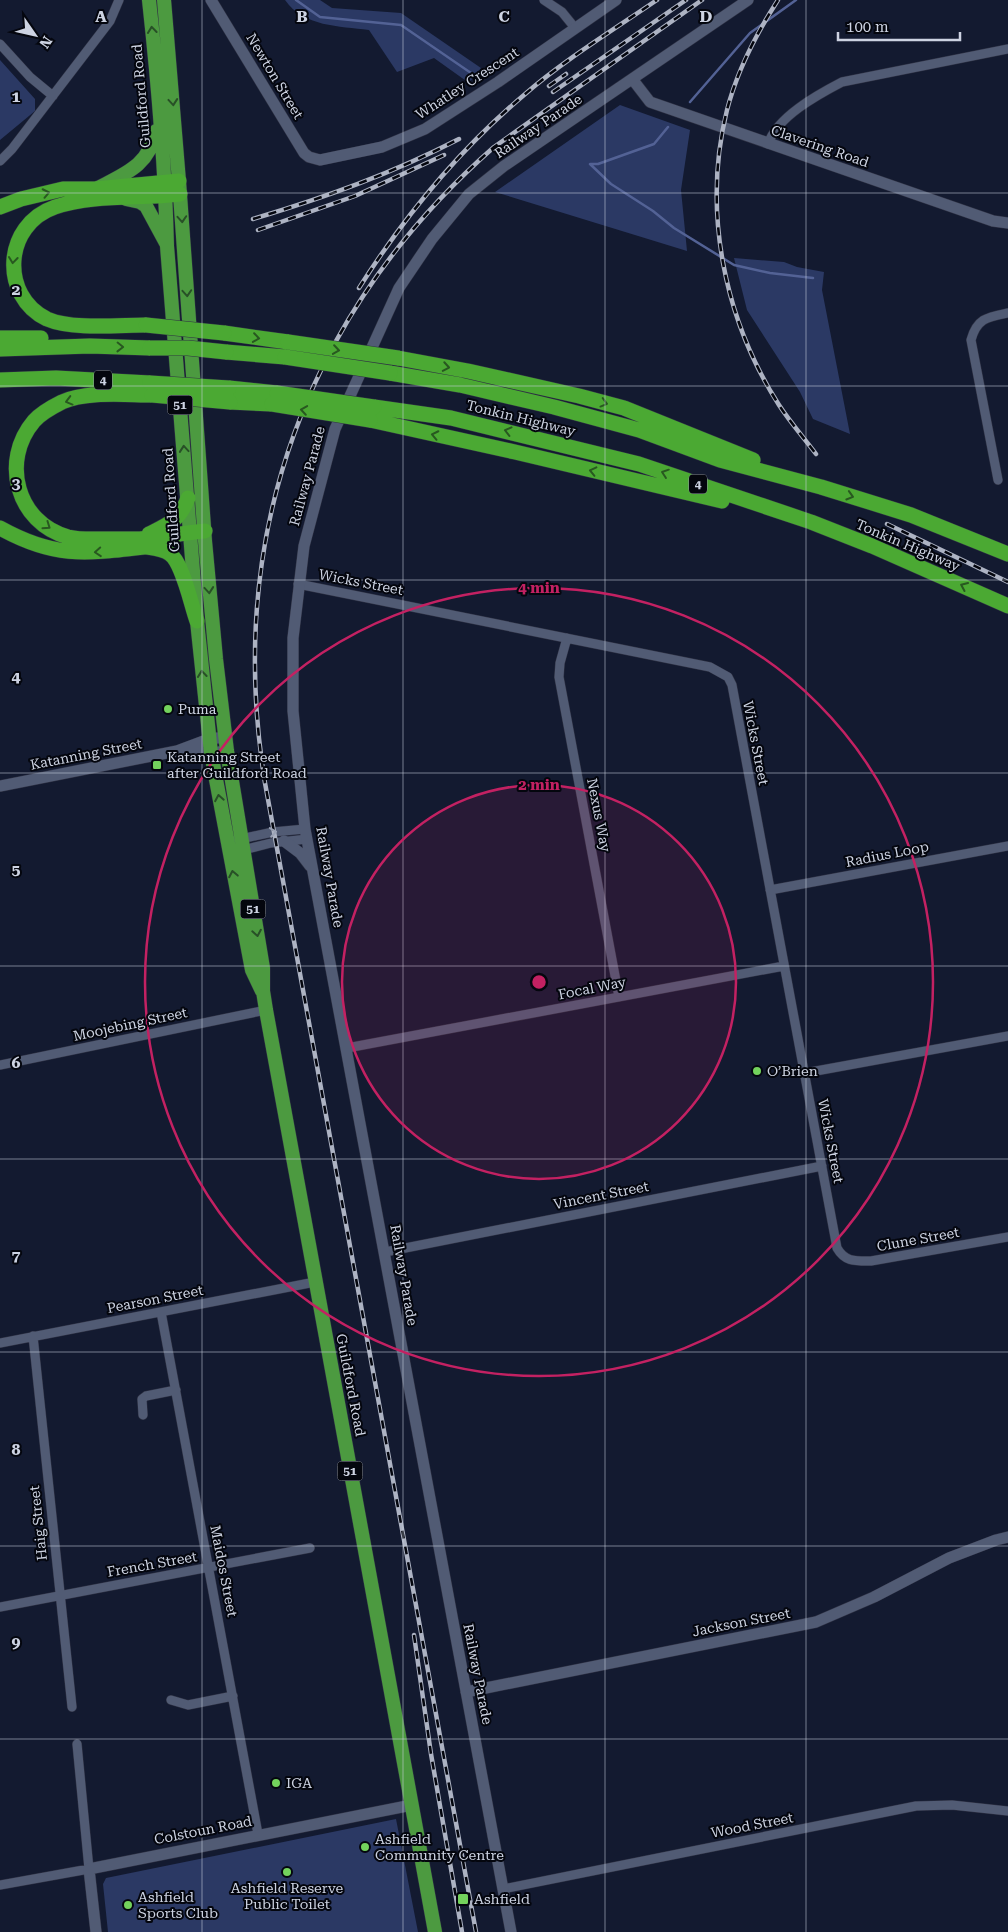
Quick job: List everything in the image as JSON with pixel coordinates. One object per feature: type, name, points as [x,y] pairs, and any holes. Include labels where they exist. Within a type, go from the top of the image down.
[{"type":"highway","name":"Guildford Road","points":[[149,0],[159,112],[172,189],[167,246],[188,498],[198,537],[196,621],[210,753],[252,970],[263,991]]},
{"type":"highway","name":"Guildford Road","points":[[164,0],[172,189],[198,537],[226,744],[263,968],[263,991],[266,1010],[435,1932]]},
{"type":"highway","points":[[95,189],[126,173],[143,160],[153,144],[159,112]]},
{"type":"highway","points":[[0,207],[21,199],[63,189],[172,189]]},
{"type":"highway","points":[[172,189],[54,207],[35,219],[22,233],[15,246],[12,260],[12,278],[19,296],[48,320],[76,325],[146,325],[224,333],[286,350],[398,358],[468,371],[579,396],[624,408],[817,486]]},
{"type":"highway","points":[[122,198],[140,202],[146,206],[167,246]]},
{"type":"highway","name":"Tonkin Highway","points":[[0,338],[50,338],[90,346]]},
{"type":"highway","name":"Tonkin Highway","points":[[0,349],[90,346],[188,348],[226,352],[286,350],[554,407],[639,430],[720,460],[817,486],[911,515],[1008,554]]},
{"type":"highway","name":"Tonkin Highway","points":[[0,380],[56,378],[151,389],[275,399],[372,414],[451,418],[639,464],[811,522],[872,546],[1008,606]]},
{"type":"highway","points":[[151,389],[89,396],[64,401],[45,412],[34,421],[24,435],[15,463],[16,478],[24,503],[38,520],[53,530],[69,537],[144,543],[168,552],[174,557],[179,566],[196,621]]},
{"type":"highway","points":[[144,543],[183,512],[188,498]]},
{"type":"highway","points":[[0,528],[22,540],[51,549],[94,553],[144,543],[198,537]]},
{"type":"street","points":[[0,161],[12,149],[110,21],[119,0]]},
{"type":"street","name":"Newton Street","points":[[211,0],[304,153],[309,157],[320,160]]},
{"type":"street","points":[[544,0],[562,12],[575,28]]},
{"type":"street","name":"Whatley Crescent","points":[[320,160],[382,148],[424,129],[483,93],[616,0]]},
{"type":"street","name":"Railway Parade","points":[[511,1932],[306,834],[293,711],[293,638],[298,584],[304,546],[335,428],[399,288],[432,239],[469,194],[504,166],[748,0]]},
{"type":"street","points":[[0,44],[30,77],[53,96]]},
{"type":"street","points":[[768,144],[770,136],[783,121],[819,94],[842,82],[1008,49]]},
{"type":"street","name":"Clavering Road","points":[[633,80],[650,102],[993,221],[1008,223]]},
{"type":"street","points":[[998,480],[971,340],[974,329],[981,321],[1008,313]]},
{"type":"street","name":"Wicks Street","points":[[298,584],[710,667],[728,677],[732,686],[837,1248]]},
{"type":"street","name":"Nexus Way","points":[[567,638],[560,662],[559,677],[620,997]]},
{"type":"street","name":"Katanning Street","points":[[0,786],[177,751],[209,739],[226,744]]},
{"type":"street","name":"Katanning Street","points":[[177,751],[210,753],[226,744]]},
{"type":"street","points":[[228,848],[273,832],[306,834]]},
{"type":"street","points":[[242,844],[284,841],[306,834]]},
{"type":"street","points":[[284,841],[300,853],[313,870]]},
{"type":"street","name":"Radius Loop","points":[[770,890],[1008,846]]},
{"type":"street","name":"Focal Way","points":[[346,1048],[784,966]]},
{"type":"street","name":"Moojebing Street","points":[[0,1065],[266,1010]]},
{"type":"street","points":[[805,1073],[1008,1036]]},
{"type":"street","name":"Vincent Street","points":[[385,1252],[822,1166]]},
{"type":"street","name":"Clune Street","points":[[837,1248],[847,1259],[871,1261],[1008,1236]]},
{"type":"street","name":"Pearson Street","points":[[0,1343],[315,1282]]},
{"type":"street","name":"Maidos Street","points":[[161,1312],[258,1834]]},
{"type":"street","name":"Haig Street","points":[[33,1336],[72,1707]]},
{"type":"street","points":[[143,1415],[142,1399],[146,1396],[176,1390]]},
{"type":"street","name":"Jackson Street","points":[[466,1692],[816,1622],[874,1597],[949,1558],[1008,1537]]},
{"type":"street","name":"French Street","points":[[0,1607],[310,1548]]},
{"type":"street","points":[[171,1700],[188,1704],[233,1696]]},
{"type":"street","points":[[77,1744],[96,1932]]},
{"type":"street","name":"Colstoun Road","points":[[0,1885],[412,1805]]},
{"type":"street","name":"Wood Street","points":[[503,1889],[916,1806],[952,1805],[1008,1811]]},
{"type":"shaded area","points":[[285,0],[320,0],[332,8],[401,13],[481,68],[469,83],[434,58],[397,72],[369,30],[323,24],[302,16]]},
{"type":"shaded area","points":[[0,60],[35,99],[35,111],[0,140]]},
{"type":"shaded area","points":[[620,105],[690,130],[681,190],[687,251],[495,192]]},
{"type":"shaded area","points":[[734,258],[784,262],[797,267],[824,272],[822,290],[850,434],[813,419],[800,392],[747,310]]},
{"type":"shaded area","points":[[396,1819],[418,1932],[108,1932],[103,1884],[106,1878]]},
{"type":"waterway","points":[[296,0],[320,17],[401,25],[471,73]]},
{"type":"waterway","points":[[690,102],[750,33],[796,0]]},
{"type":"waterway","points":[[591,164],[598,164],[654,144],[668,127]]},
{"type":"waterway","points":[[590,164],[611,184],[653,211],[674,228],[734,265],[770,273],[813,278]]},
{"type":"railway","points":[[359,288],[395,235],[434,185],[500,116],[555,70],[657,0]]},
{"type":"railway","points":[[553,92],[686,0]]},
{"type":"railway","points":[[476,1932],[265,783],[256,692],[257,603],[270,517],[294,434],[328,356],[373,281],[429,212],[494,147],[702,0]]},
{"type":"railway","points":[[778,0],[748,53],[731,95],[720,148],[717,186],[718,225],[723,263],[744,337],[760,372],[779,405],[816,454]]},
{"type":"railway","points":[[549,86],[566,74]]},
{"type":"railway","points":[[253,219],[358,184],[434,152],[459,139]]},
{"type":"railway","points":[[258,230],[355,196],[444,155]]},
{"type":"railway","points":[[887,524],[1008,582]]},
{"type":"railway","points":[[414,1635],[431,1754],[462,1932]]},
{"type":"place","name":"Puma","points":[[168,709]]},
{"type":"place","name":"Katanning Street after Guildford Road","points":[[157,765]]},
{"type":"place","name":"O’Brien","points":[[757,1071]]},
{"type":"place","name":"IGA","points":[[276,1783]]},
{"type":"place","name":"Ashfield Community Centre","points":[[365,1847]]},
{"type":"place","name":"Ashfield Reserve Public Toilet","points":[[287,1872]]},
{"type":"place","name":"Ashfield","points":[[463,1899]]},
{"type":"place","name":"Ashfield Sports Club","points":[[128,1905]]}]
